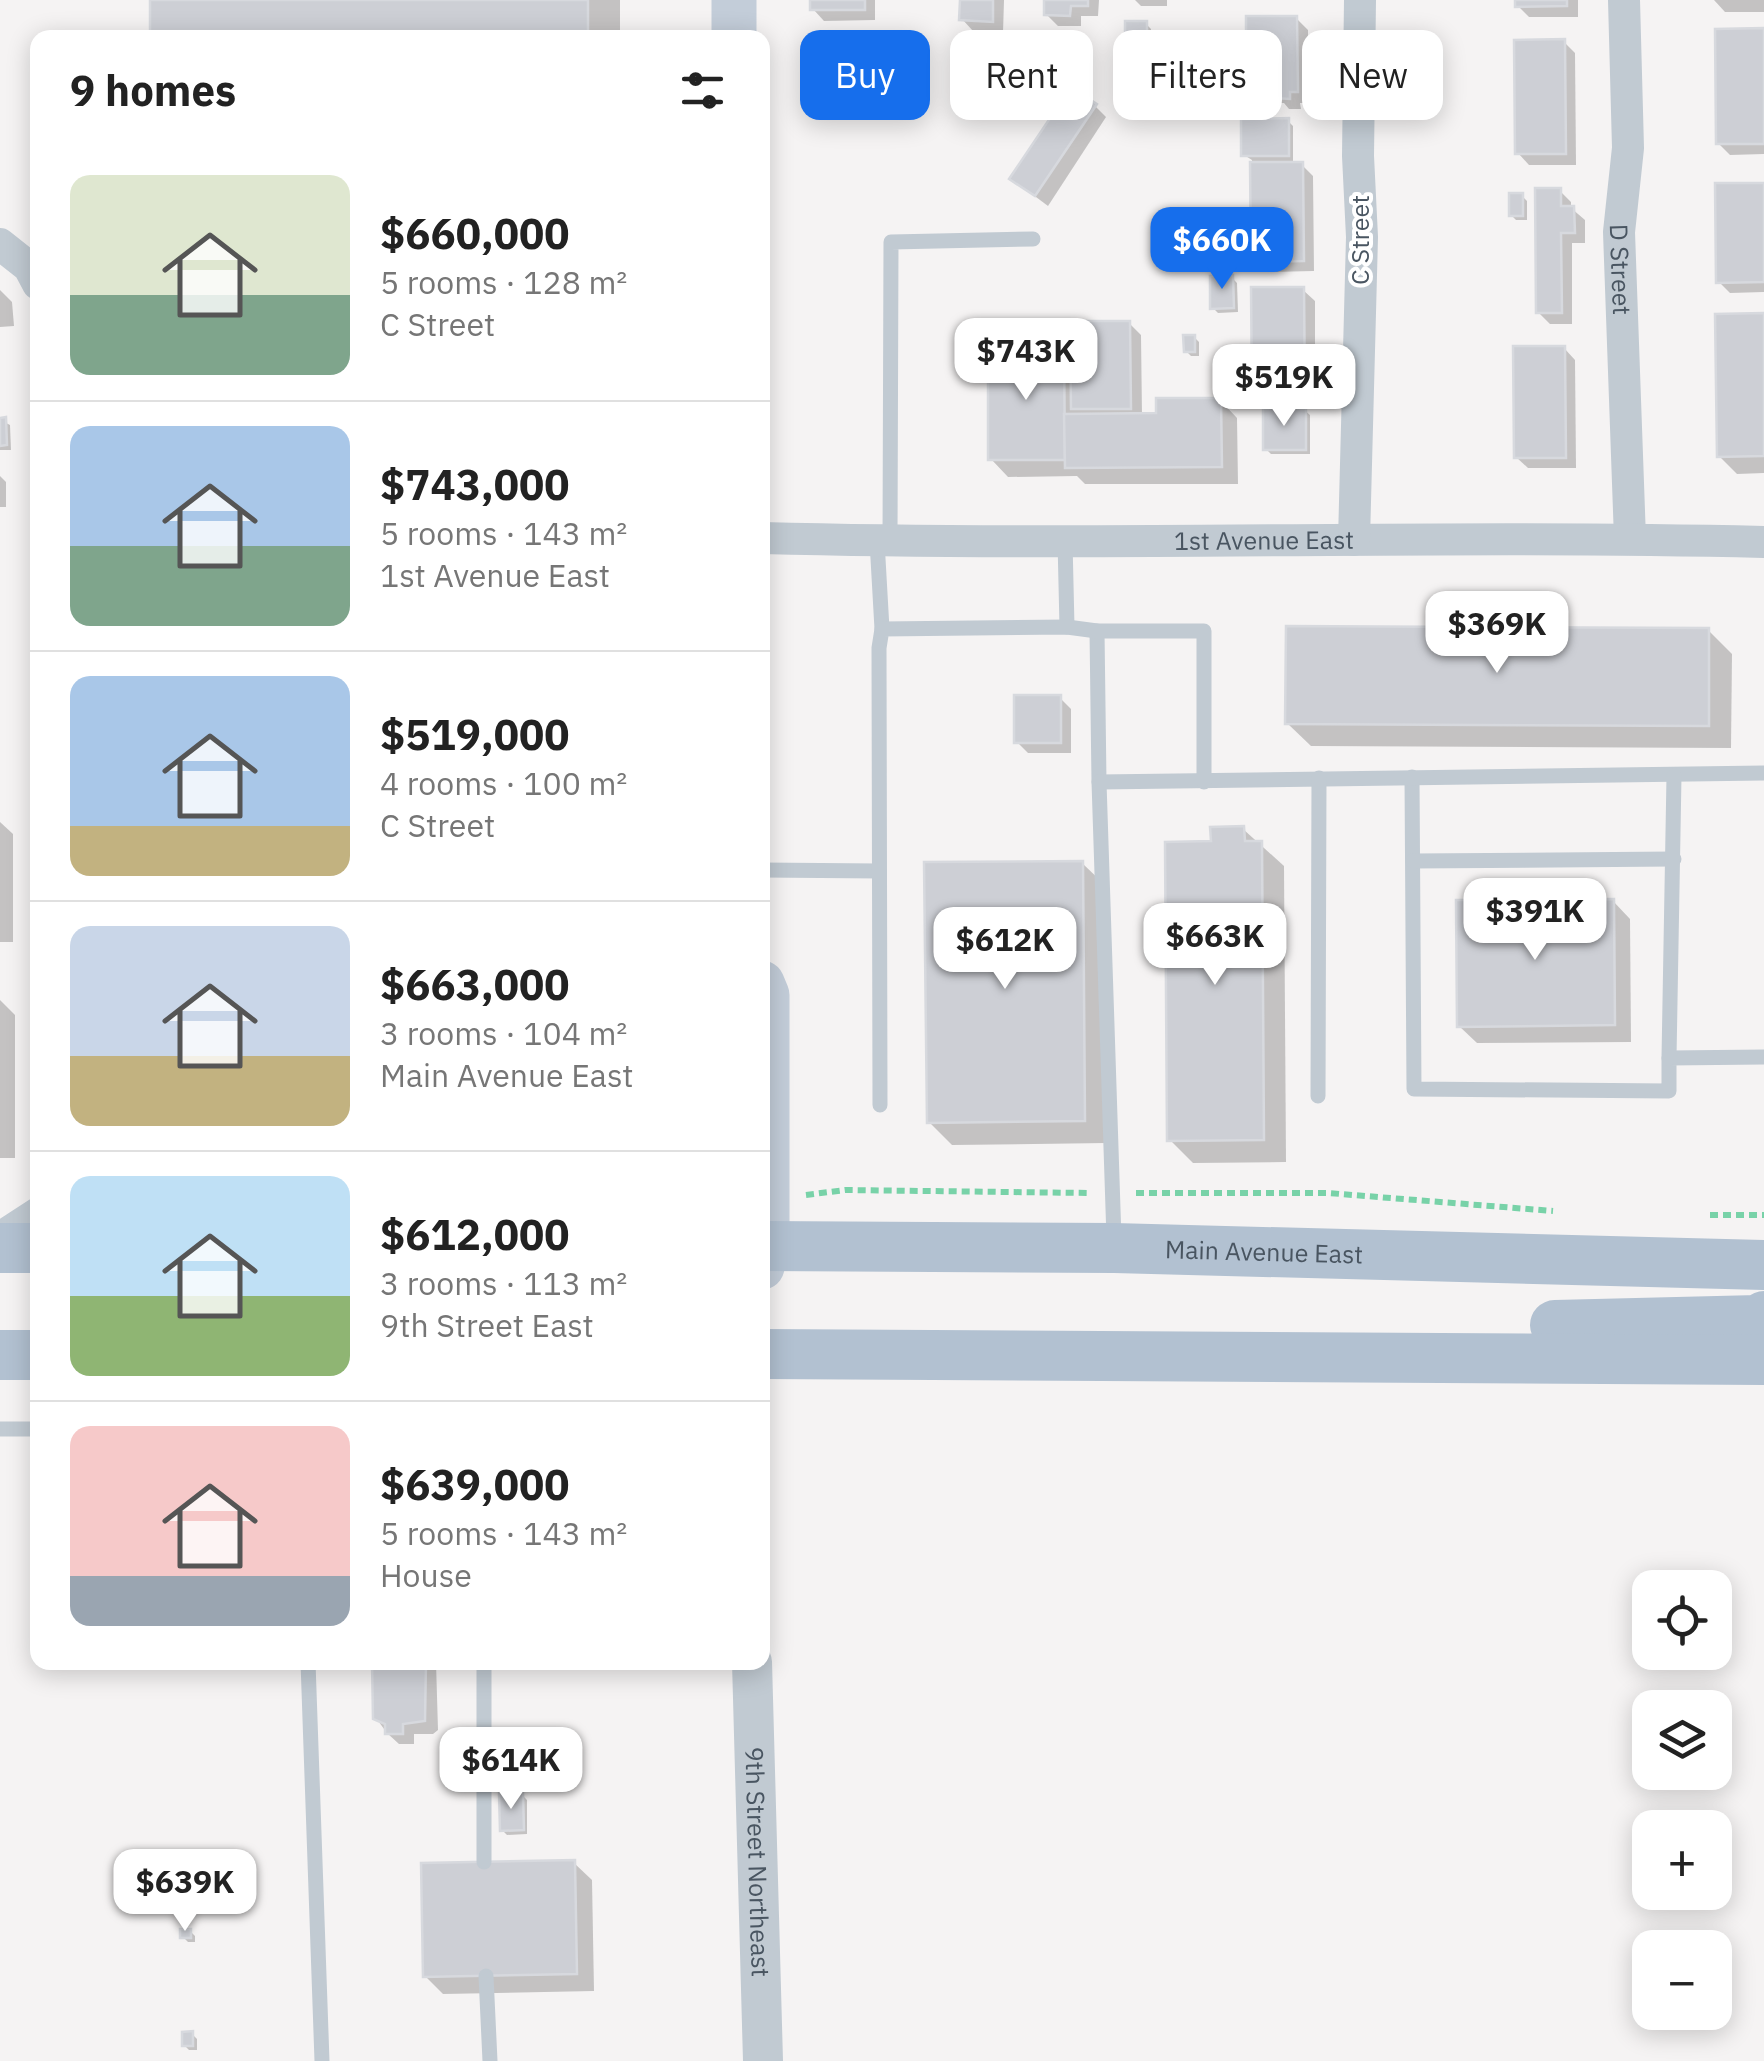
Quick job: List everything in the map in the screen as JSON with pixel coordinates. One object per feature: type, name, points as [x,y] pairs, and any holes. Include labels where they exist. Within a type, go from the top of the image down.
[{"type":"main road","points":[[734,0],[734,30]]},
{"type":"main road","points":[[0,1248],[30,1248]]},
{"type":"main road","name":"Main Avenue East","points":[[770,1253],[1114,1248],[1764,1265]]},
{"type":"main road","points":[[1344,1357],[1461,1326],[1758,1320],[1764,1316]]},
{"type":"main road","points":[[0,1354],[30,1354]]},
{"type":"main road","points":[[770,1354],[1764,1360]]},
{"type":"street","name":"C Street","points":[[1354,540],[1362,237],[1358,156],[1360,0]]},
{"type":"street","name":"D Street","points":[[1624,0],[1628,148],[1619,232],[1630,538]]},
{"type":"street","points":[[0,244],[30,273]]},
{"type":"street","name":"1st Avenue East","points":[[770,538],[1630,538],[1764,542]]},
{"type":"street","points":[[0,1238],[30,1219]]},
{"type":"street","name":"9th Street Northeast","points":[[752,1670],[764,2061]]},
{"type":"lane","points":[[880,1104],[879,648],[892,242],[1033,239]]},
{"type":"lane","points":[[1065,541],[1067,627]]},
{"type":"lane","points":[[882,629],[1067,627],[1204,631],[1204,782]]},
{"type":"lane","points":[[1097,630],[1098,782],[1114,1248]]},
{"type":"lane","points":[[1098,782],[1764,773]]},
{"type":"lane","points":[[1412,777],[1414,1089],[1669,1091],[1674,776]]},
{"type":"lane","points":[[1318,1096],[1319,778]]},
{"type":"lane","points":[[1413,862],[1674,859]]},
{"type":"lane","points":[[770,870],[880,871]]},
{"type":"lane","points":[[1669,1058],[1764,1057]]},
{"type":"lane","points":[[0,1429],[30,1429]]},
{"type":"lane","points":[[308,1670],[322,2061]]},
{"type":"lane","points":[[484,1670],[484,1862]]},
{"type":"lane","points":[[486,1976],[490,2061]]},
{"type":"path","points":[[846,1190],[1328,1194],[1562,1211]]},
{"type":"path","points":[[1692,1214],[1764,1215]]},
{"type":"building","points":[[150,0],[588,0],[588,30],[150,30]]},
{"type":"building","points":[[810,0],[865,0],[865,10],[810,10]]},
{"type":"building","points":[[960,0],[993,0],[993,22],[959,20]]},
{"type":"building","points":[[1044,0],[1088,0],[1088,6],[1071,6],[1070,16],[1044,15]]},
{"type":"building","points":[[1515,0],[1567,0],[1567,6],[1515,7]]},
{"type":"building","points":[[1246,16],[1297,16],[1298,92],[1290,92],[1290,99],[1282,98],[1282,30],[1246,30]]},
{"type":"building","points":[[1125,21],[1147,21],[1147,30],[1125,30]]},
{"type":"building","points":[[1764,28],[1764,144],[1716,144],[1715,29]]},
{"type":"building","points":[[1565,39],[1566,154],[1515,154],[1514,40]]},
{"type":"building","points":[[1289,118],[1289,156],[1241,156],[1241,120]]},
{"type":"building","points":[[1049,120],[1086,120],[1035,196],[1009,179]]},
{"type":"building","points":[[1250,162],[1303,162],[1304,261],[1251,262]]},
{"type":"building","points":[[1715,183],[1764,183],[1764,282],[1716,283]]},
{"type":"building","points":[[1535,188],[1561,188],[1561,206],[1574,206],[1575,233],[1561,233],[1562,313],[1536,313]]},
{"type":"building","points":[[1509,193],[1523,193],[1523,216],[1509,216]]},
{"type":"building","points":[[1233,275],[1234,308],[1210,309],[1210,276]]},
{"type":"building","points":[[1251,287],[1304,287],[1305,399],[1252,399]]},
{"type":"building","points":[[1764,313],[1764,456],[1717,457],[1715,314]]},
{"type":"building","points":[[1070,321],[1130,321],[1131,409],[1071,409]]},
{"type":"building","points":[[1183,335],[1195,335],[1195,352],[1184,352]]},
{"type":"building","points":[[1064,346],[1065,460],[988,460],[988,347]]},
{"type":"building","points":[[1513,346],[1565,346],[1566,458],[1514,458]]},
{"type":"building","points":[[1156,398],[1221,398],[1222,467],[1065,468],[1064,414],[1156,413]]},
{"type":"building","points":[[1263,408],[1306,408],[1306,450],[1263,450]]},
{"type":"building","points":[[6,417],[7,445],[0,446],[0,418]]},
{"type":"building","points":[[1286,626],[1709,628],[1709,726],[1285,724]]},
{"type":"building","points":[[1014,695],[1061,695],[1061,743],[1014,743]]},
{"type":"building","points":[[1244,826],[1245,841],[1262,841],[1264,1140],[1167,1141],[1165,842],[1211,841],[1210,827]]},
{"type":"building","points":[[1083,861],[1085,1121],[927,1123],[924,862]]},
{"type":"building","points":[[1614,899],[1615,1025],[1457,1027],[1456,900]]},
{"type":"building","points":[[372,1670],[426,1670],[425,1721],[403,1724],[403,1734],[385,1734],[385,1724],[373,1719]]},
{"type":"building","points":[[499,1793],[523,1793],[524,1830],[500,1831]]},
{"type":"building","points":[[575,1860],[577,1974],[423,1977],[421,1863]]},
{"type":"building","points":[[180,1929],[191,1929],[191,1938],[180,1938]]},
{"type":"building","points":[[193,2031],[193,2046],[182,2046],[182,2032]]}]
